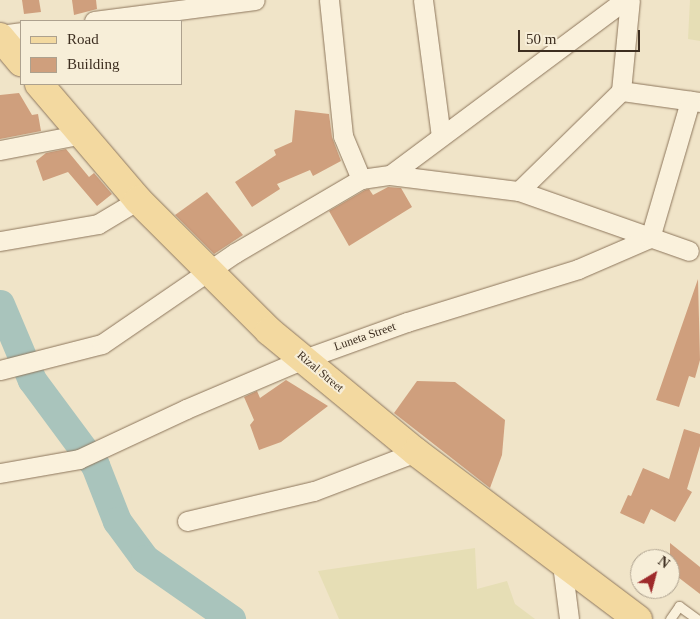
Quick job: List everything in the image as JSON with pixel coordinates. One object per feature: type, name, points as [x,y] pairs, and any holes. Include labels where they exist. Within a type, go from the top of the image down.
[{"type":"main road","points":[[0,36],[20,61]]},
{"type":"main road","name":"Rizal Street","points":[[40,85],[138,200],[269,331],[416,452],[562,564],[638,619]]},
{"type":"street","points":[[102,20],[255,0]]},
{"type":"street","points":[[329,0],[342,136],[361,179]]},
{"type":"street","points":[[423,0],[441,136]]},
{"type":"street","points":[[390,175],[625,0]]},
{"type":"street","points":[[519,192],[621,91],[630,0]]},
{"type":"street","points":[[0,36],[20,32]]},
{"type":"street","points":[[621,91],[695,102],[650,238]]},
{"type":"street","points":[[0,150],[83,134]]},
{"type":"street","points":[[6,369],[102,344],[208,272],[361,179],[390,175],[519,192],[689,251]]},
{"type":"street","points":[[0,241],[98,224],[138,200]]},
{"type":"street","name":"Luneta Street","points":[[0,473],[87,455],[186,408],[304,359],[407,322],[578,269],[650,238]]},
{"type":"street","points":[[186,521],[314,492],[416,452]]},
{"type":"street","points":[[562,564],[570,619]]},
{"type":"lane","points":[[670,619],[679,606],[696,619]]},
{"type":"shaded area","points":[[690,0],[700,0],[700,41],[688,39]]},
{"type":"shaded area","points":[[475,548],[477,589],[507,581],[515,604],[535,619],[339,619],[318,571]]},
{"type":"building","points":[[22,0],[39,0],[41,12],[24,14]]},
{"type":"building","points":[[72,0],[96,0],[97,9],[74,15]]},
{"type":"building","points":[[19,93],[32,115],[38,114],[41,131],[0,139],[0,95]]},
{"type":"building","points":[[295,110],[329,114],[332,137],[341,161],[313,176],[310,170],[277,184],[280,189],[252,207],[235,182],[276,155],[274,150],[292,142]]},
{"type":"building","points":[[66,149],[89,177],[94,173],[112,194],[97,206],[68,172],[43,181],[36,161],[46,153]]},
{"type":"building","points":[[388,187],[401,188],[412,207],[349,246],[329,211],[365,190],[369,189],[373,195]]},
{"type":"building","points":[[207,192],[243,235],[214,254],[175,215]]},
{"type":"building","points":[[698,279],[700,360],[695,378],[689,376],[679,407],[656,400]]},
{"type":"building","points":[[286,380],[328,406],[281,442],[259,450],[250,425],[254,420],[244,397],[257,391],[260,398]]},
{"type":"building","points":[[417,381],[455,382],[505,420],[502,455],[490,488],[394,413]]},
{"type":"building","points":[[684,429],[700,434],[700,446],[687,489],[692,492],[675,522],[651,509],[644,524],[620,513],[628,495],[631,496],[643,468],[669,479]]},
{"type":"building","points":[[670,543],[678,549],[670,549]]},
{"type":"building","points":[[680,551],[700,567],[700,594],[680,579]]},
{"type":"waterway","points":[[0,304],[32,380],[95,465],[117,521],[145,559],[231,619]]}]
